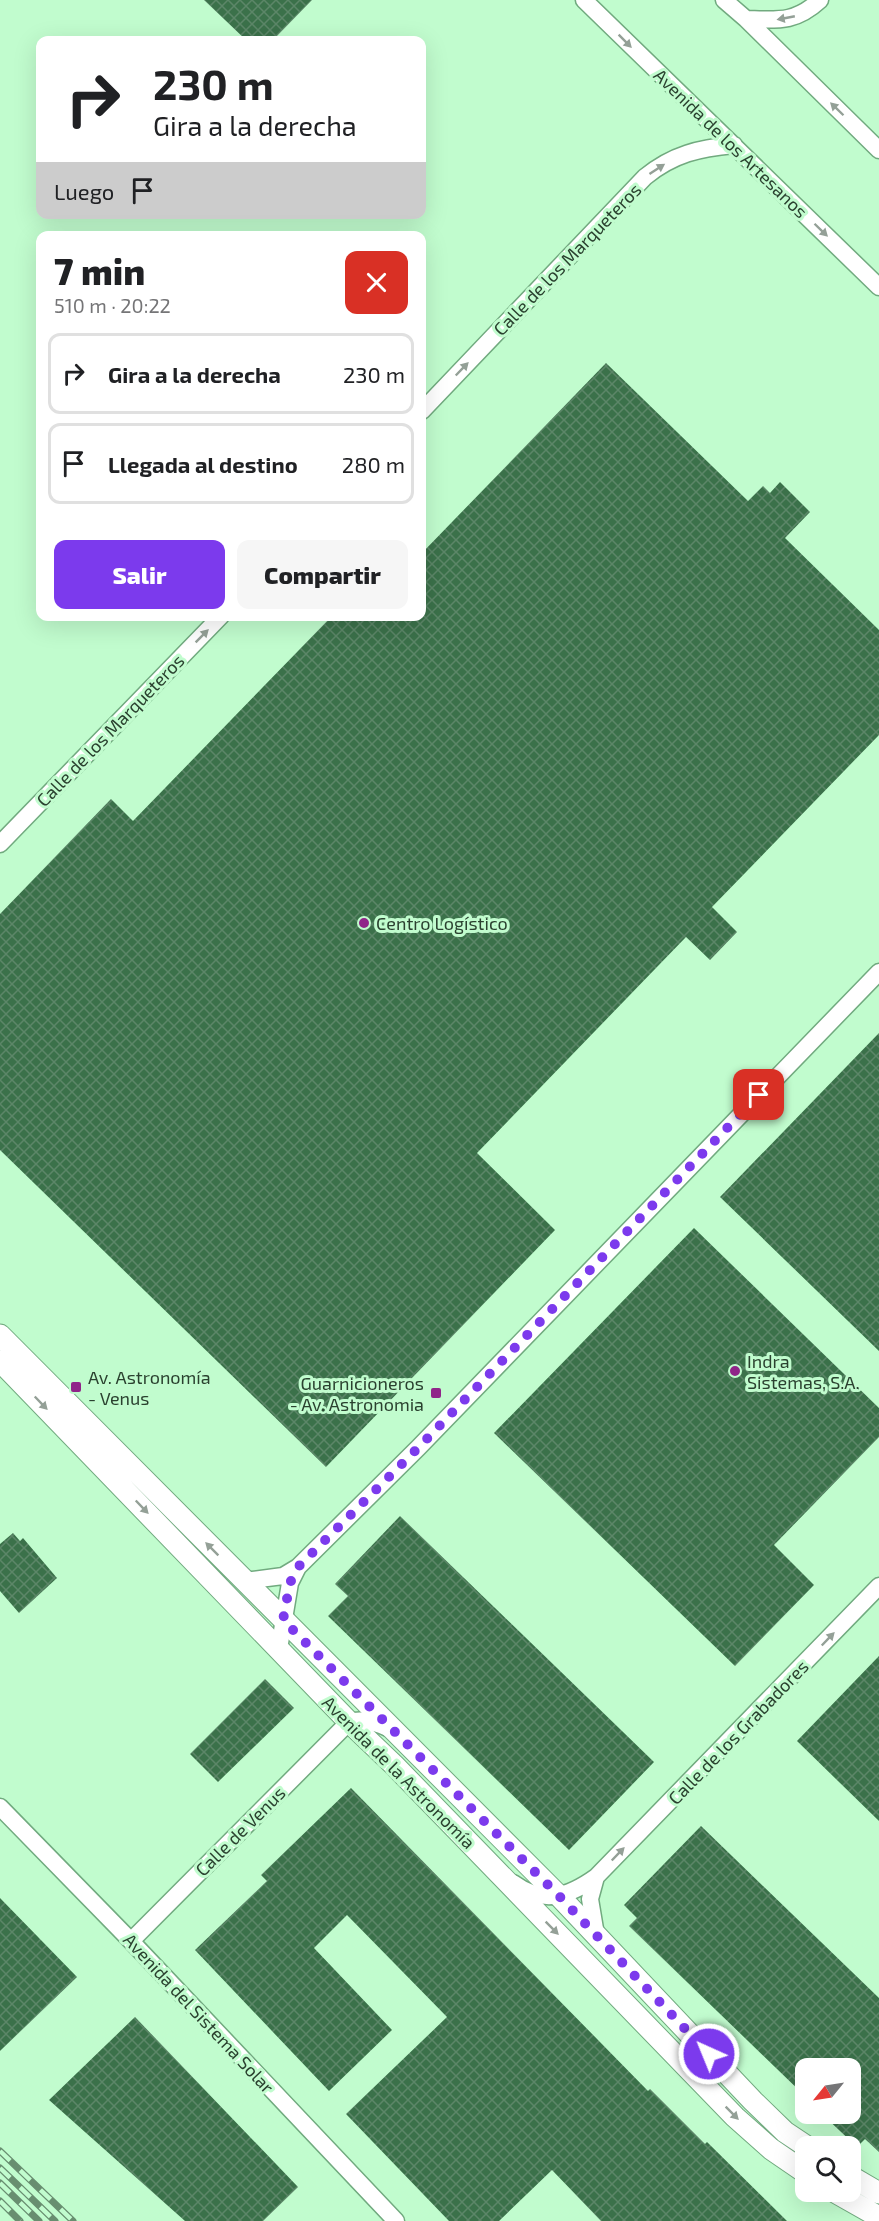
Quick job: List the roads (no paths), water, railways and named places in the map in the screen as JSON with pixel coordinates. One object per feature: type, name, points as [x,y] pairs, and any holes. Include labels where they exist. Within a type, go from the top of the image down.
[{"type":"street","name":"Avenida de los Artesanos","points":[[584,0],[879,286]]},
{"type":"street","points":[[724,0],[879,150]]},
{"type":"street","points":[[746,19],[779,21],[807,11],[820,0]]},
{"type":"street","name":"Calle de los Marqueteros","points":[[426,407],[645,177],[677,157],[696,150],[734,145]]},
{"type":"street","name":"Calle de los Marqueteros","points":[[0,844],[216,621]]},
{"type":"street","points":[[244,1581],[283,1576],[298,1567],[418,1448],[876,979]]},
{"type":"street","name":"Avenida de la Astronomía","points":[[0,1335],[560,1897],[753,2100],[785,2132],[795,2139]]},
{"type":"street","name":"Avenida de la Astronomía","points":[[0,1361],[735,2116],[771,2149],[795,2165]]},
{"type":"street","points":[[279,1648],[290,1583],[298,1567]]},
{"type":"street","name":"Calle de los Grabadores","points":[[560,1897],[596,1877],[879,1587]]},
{"type":"street","points":[[349,1686],[352,1709],[349,1722],[357,1720],[370,1722],[393,1730]]},
{"type":"street","name":"Calle de Venus","points":[[131,1941],[349,1722]]},
{"type":"street","name":"Avenida del Sistema Solar","points":[[0,1807],[131,1941],[396,2221]]},
{"type":"street","points":[[498,1872],[520,1888],[538,1896],[560,1897]]},
{"type":"street","points":[[596,1877],[590,1899],[596,1935]]},
{"type":"street","points":[[861,2182],[877,2190]]},
{"type":"street","points":[[853,2202],[879,2217]]},
{"type":"railway","points":[[0,2151],[73,2221]]},
{"type":"railway","points":[[0,2168],[55,2221]]},
{"type":"railway","points":[[0,2183],[39,2221]]},
{"type":"railway","points":[[0,2201],[20,2221]]},
{"type":"place","name":"Centro Logístico","points":[[364,923]]},
{"type":"place","name":"Indra Sistemas, S.A.","points":[[735,1371]]},
{"type":"place","name":"Av. Astronomía - Venus","points":[[76,1387]]},
{"type":"place","name":"Guarnicioneros - Av. Astronomia","points":[[436,1393]]}]
